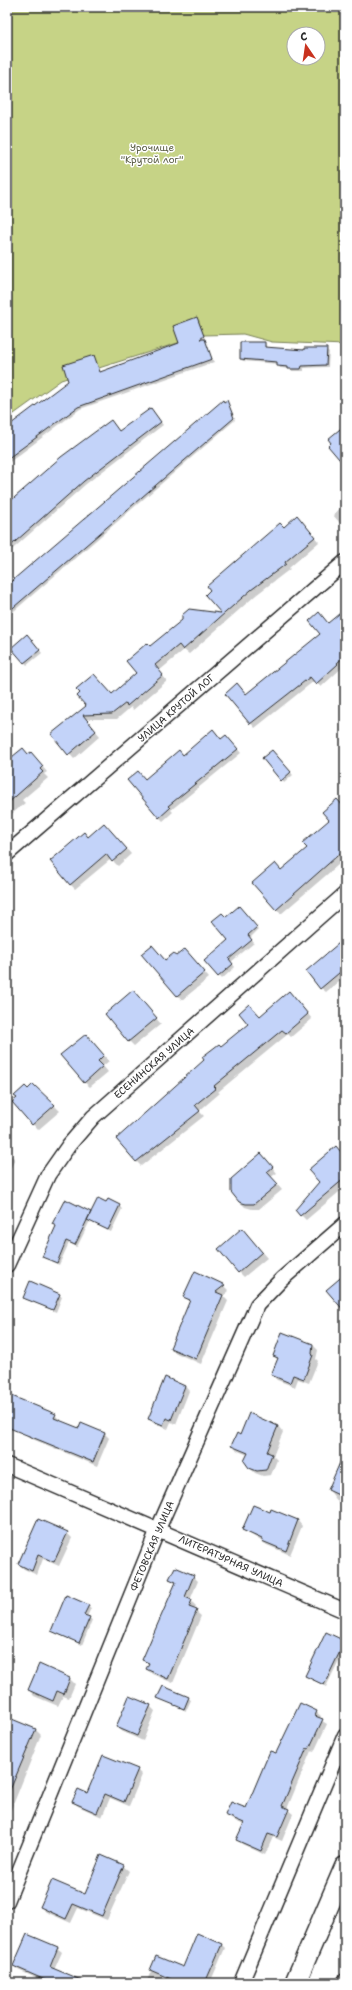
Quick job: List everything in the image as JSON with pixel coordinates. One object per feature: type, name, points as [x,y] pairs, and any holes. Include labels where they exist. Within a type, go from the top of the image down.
[{"type":"main road","points":[[296,1983],[345,1867]]},
{"type":"street","name":"УЛИЦА КРУТОЙ ЛОГ","points":[[7,854],[345,562]]},
{"type":"street","name":"ЕСЕНИНСКАЯ УЛИЦА","points":[[7,1265],[48,1175],[69,1145],[93,1117],[345,894]]},
{"type":"street","name":"ФЕТОВСКАЯ УЛИЦА","points":[[7,1900],[158,1529],[257,1305],[282,1279],[345,1224]]},
{"type":"street","name":"ЛИТЕРАТУРНАЯ УЛИЦА","points":[[7,1465],[345,1611]]},
{"type":"street","points":[[241,1983],[345,1735]]},
{"type":"green space","name":"Урочище \"Крутой лог\"","points":[[7,7],[345,7],[345,345],[272,342],[243,334],[203,335],[61,380],[7,419]]},
{"type":"building","points":[[197,317],[204,336],[200,339],[205,339],[212,359],[78,407],[7,459],[7,427],[68,381],[63,365],[94,355],[100,372],[179,343],[173,326]]},
{"type":"building","points":[[240,342],[265,342],[265,347],[304,350],[304,348],[327,348],[326,365],[302,366],[301,369],[288,369],[288,367],[277,366],[277,362],[240,359]]},
{"type":"building","points":[[223,400],[224,402],[227,400],[234,418],[7,613],[7,585]]},
{"type":"building","points":[[151,408],[161,422],[84,481],[7,549],[7,504],[61,457],[111,420],[119,431]]},
{"type":"building","points":[[345,425],[345,466],[328,446],[331,443],[328,439]]},
{"type":"building","points":[[297,515],[315,537],[285,562],[286,564],[251,590],[183,650],[179,645],[155,665],[163,675],[127,706],[126,703],[112,714],[83,715],[96,731],[68,755],[51,734],[86,706],[77,696],[80,693],[76,689],[94,674],[112,694],[136,673],[126,661],[147,643],[150,646],[182,620],[182,615],[189,609],[221,613],[205,595],[210,590],[207,586],[280,523],[284,527]]},
{"type":"building","points":[[345,609],[345,656],[316,684],[310,677],[250,724],[225,694],[237,683],[246,694],[320,634],[309,621],[319,612],[328,623]]},
{"type":"building","points":[[27,634],[40,650],[24,663],[11,648]]},
{"type":"building","points":[[213,729],[221,739],[226,735],[238,749],[168,806],[170,808],[159,818],[127,780],[138,771],[145,779],[179,750],[183,755]]},
{"type":"building","points":[[23,748],[28,754],[31,752],[43,766],[40,769],[43,772],[7,804],[7,761]]},
{"type":"building","points":[[272,750],[291,772],[281,781],[262,758]]},
{"type":"building","points":[[337,799],[345,808],[345,849],[276,910],[252,883],[275,863],[281,870],[307,848],[302,843],[329,820],[322,812]]},
{"type":"building","points":[[104,823],[127,849],[112,862],[106,854],[70,885],[50,861],[84,832],[88,837]]},
{"type":"building","points":[[239,906],[257,927],[248,935],[252,940],[229,959],[233,964],[218,977],[204,961],[228,940],[212,921],[222,913],[226,917]]},
{"type":"building","points":[[345,938],[345,968],[320,989],[306,971]]},
{"type":"building","points":[[152,945],[165,960],[174,953],[176,956],[185,949],[205,972],[177,996],[141,954]]},
{"type":"building","points":[[133,990],[157,1018],[128,1042],[105,1014]]},
{"type":"building","points":[[289,991],[308,1014],[286,1033],[282,1030],[214,1086],[216,1088],[195,1105],[200,1111],[136,1162],[116,1139],[204,1060],[202,1057],[219,1044],[221,1046],[248,1024],[239,1013],[249,1004],[260,1016]]},
{"type":"building","points":[[86,1034],[104,1055],[98,1061],[103,1066],[84,1083],[60,1055]]},
{"type":"building","points":[[33,1084],[55,1105],[32,1125],[12,1102],[17,1098],[14,1096],[25,1086],[28,1089]]},
{"type":"building","points":[[336,1146],[345,1157],[345,1178],[300,1216],[295,1210],[319,1182],[308,1170]]},
{"type":"building","points":[[261,1153],[273,1167],[267,1172],[278,1184],[254,1204],[239,1202],[231,1192],[231,1179]]},
{"type":"building","points":[[98,1198],[106,1202],[108,1199],[120,1205],[108,1230],[87,1220]]},
{"type":"building","points":[[65,1199],[91,1212],[75,1245],[66,1241],[57,1263],[42,1257],[56,1226],[52,1224]]},
{"type":"building","points":[[242,1228],[262,1252],[238,1273],[218,1249]]},
{"type":"building","points":[[195,1271],[225,1285],[216,1292],[223,1295],[196,1359],[170,1348],[190,1300],[183,1297]]},
{"type":"building","points":[[345,1274],[345,1312],[326,1290]]},
{"type":"building","points":[[30,1281],[60,1294],[53,1310],[23,1298]]},
{"type":"building","points":[[282,1332],[313,1344],[313,1355],[304,1379],[293,1375],[290,1383],[271,1375],[278,1358],[273,1356]]},
{"type":"building","points":[[165,1377],[185,1386],[171,1420],[166,1418],[163,1425],[148,1419]]},
{"type":"building","points":[[7,1394],[56,1414],[54,1418],[79,1428],[81,1423],[105,1433],[93,1462],[7,1427]]},
{"type":"building","points":[[249,1413],[278,1426],[267,1452],[272,1454],[266,1470],[257,1471],[249,1468],[244,1461],[248,1453],[231,1446],[237,1433],[240,1435]]},
{"type":"building","points":[[345,1451],[345,1498],[328,1490]]},
{"type":"building","points":[[253,1505],[270,1512],[271,1509],[298,1520],[286,1551],[262,1541],[262,1539],[242,1530]]},
{"type":"building","points":[[38,1519],[68,1532],[54,1562],[38,1555],[32,1571],[18,1564]]},
{"type":"building","points":[[175,1567],[194,1575],[185,1597],[192,1600],[189,1607],[197,1610],[168,1679],[146,1669],[149,1663],[142,1660],[176,1582],[169,1579]]},
{"type":"building","points":[[66,1595],[89,1605],[84,1615],[90,1617],[79,1643],[51,1631]]},
{"type":"building","points":[[326,1632],[345,1641],[324,1685],[305,1676]]},
{"type":"building","points":[[39,1664],[70,1678],[64,1694],[57,1691],[53,1701],[28,1690]]},
{"type":"building","points":[[163,1686],[189,1697],[184,1709],[157,1698]]},
{"type":"building","points":[[129,1696],[151,1705],[137,1736],[116,1727]]},
{"type":"building","points":[[300,1703],[317,1711],[315,1716],[323,1719],[309,1749],[307,1748],[282,1806],[289,1809],[277,1837],[268,1834],[261,1851],[236,1840],[244,1823],[225,1815],[231,1802],[246,1808],[270,1751],[276,1753]]},
{"type":"building","points":[[7,1717],[36,1729],[7,1797]]},
{"type":"building","points":[[103,1755],[138,1769],[124,1802],[105,1794],[97,1813],[72,1802],[78,1789],[87,1793]]},
{"type":"building","points":[[101,1855],[124,1865],[102,1916],[73,1904],[66,1919],[40,1907],[52,1880],[85,1894]]},
{"type":"building","points":[[197,1933],[222,1944],[205,1983],[180,1983],[150,1970],[156,1956],[183,1967]]},
{"type":"building","points":[[27,1934],[58,1947],[50,1967],[88,1983],[52,1983],[13,1966]]}]
